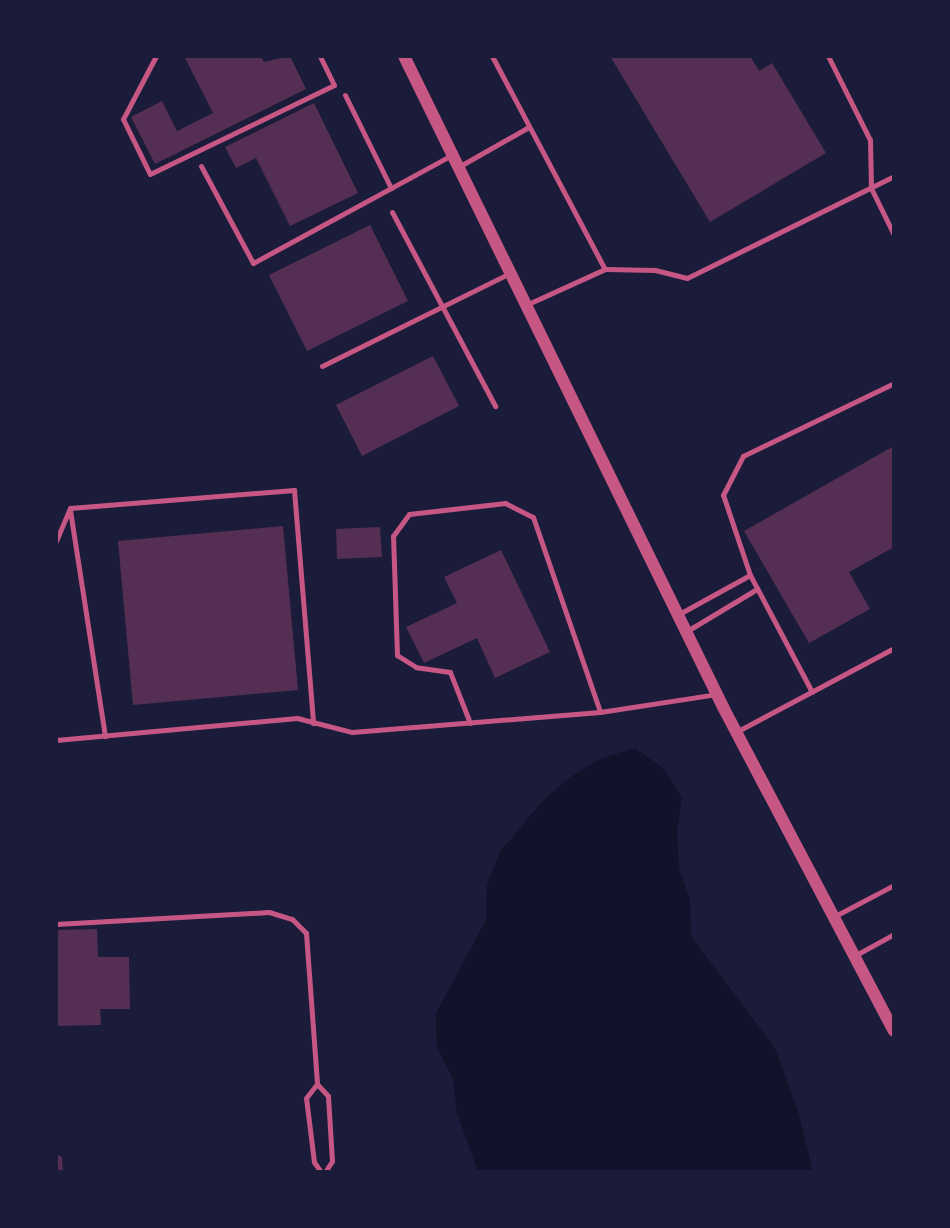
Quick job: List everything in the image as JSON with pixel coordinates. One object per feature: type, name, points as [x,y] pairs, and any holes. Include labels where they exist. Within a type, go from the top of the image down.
[{"type":"street","points":[[404,56],[717,694],[894,1031]]},
{"type":"lane","points":[[156,56],[123,119],[150,174],[334,85],[320,56]]},
{"type":"lane","points":[[492,56],[527,128],[604,269]]},
{"type":"lane","points":[[828,56],[870,140],[871,188],[894,235]]},
{"type":"lane","points":[[345,95],[391,188]]},
{"type":"lane","points":[[459,167],[527,128]]},
{"type":"lane","points":[[201,166],[253,263],[452,155]]},
{"type":"lane","points":[[526,305],[604,269],[655,270],[687,278],[894,176]]},
{"type":"lane","points":[[392,212],[495,406]]},
{"type":"lane","points":[[322,366],[510,273]]},
{"type":"lane","points":[[812,692],[750,575],[723,495],[743,456],[894,383]]},
{"type":"lane","points":[[70,508],[294,490],[313,723]]},
{"type":"lane","points":[[470,723],[450,673],[416,667],[397,654],[393,536],[409,514],[505,503],[533,517],[600,712]]},
{"type":"lane","points":[[56,541],[70,508]]},
{"type":"lane","points":[[70,508],[105,736]]},
{"type":"lane","points":[[678,614],[750,575]]},
{"type":"lane","points":[[687,631],[757,589]]},
{"type":"lane","points":[[737,732],[894,648]]},
{"type":"lane","points":[[56,740],[297,718],[352,732],[600,712],[717,694]]},
{"type":"lane","points":[[834,917],[894,885]]},
{"type":"lane","points":[[56,924],[269,912],[292,919],[306,933],[317,1084],[328,1096],[332,1161],[323,1172],[314,1163],[306,1098],[317,1084]]},
{"type":"lane","points":[[854,956],[894,934]]},
{"type":"shaded area","points":[[635,748],[663,768],[682,797],[677,832],[679,867],[690,901],[691,936],[775,1048],[799,1114],[813,1172],[478,1172],[457,1113],[453,1079],[437,1048],[436,1013],[486,920],[487,885],[500,852],[545,798],[572,776],[602,758]]},
{"type":"building","points":[[184,56],[261,56],[264,62],[290,56],[306,89],[155,164],[131,117],[162,101],[177,131],[213,113]]},
{"type":"building","points":[[610,56],[750,56],[759,71],[772,63],[826,153],[710,222]]},
{"type":"building","points":[[314,103],[358,193],[290,226],[256,158],[236,168],[225,147]]},
{"type":"building","points":[[370,225],[408,301],[307,351],[269,275]]},
{"type":"building","points":[[433,356],[459,406],[362,456],[336,405]]},
{"type":"building","points":[[894,446],[894,547],[849,572],[870,609],[809,643],[744,531]]},
{"type":"building","points":[[283,526],[298,690],[133,705],[118,541]]},
{"type":"building","points":[[380,527],[382,557],[337,559],[336,529]]},
{"type":"building","points":[[501,550],[550,652],[495,678],[477,638],[424,663],[406,627],[457,603],[444,577]]},
{"type":"building","points":[[97,929],[98,957],[129,957],[130,1009],[100,1009],[101,1025],[56,1026],[56,930]]},
{"type":"building","points":[[56,1154],[62,1157],[63,1172],[56,1172]]}]
